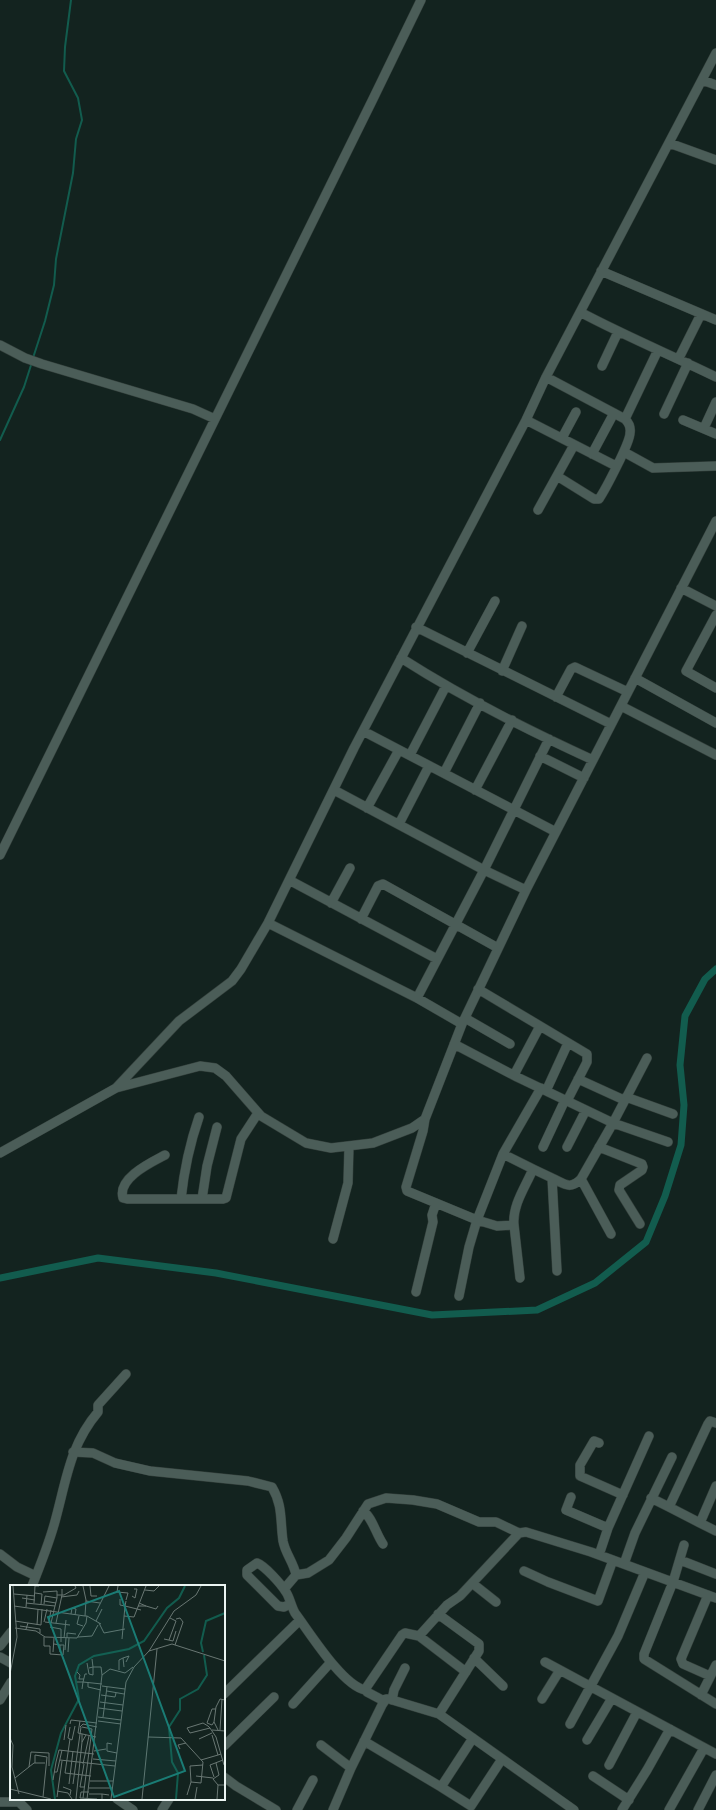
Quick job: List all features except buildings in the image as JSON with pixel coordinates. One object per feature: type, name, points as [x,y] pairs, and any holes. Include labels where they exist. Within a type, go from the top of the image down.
[{"type":"street","points":[[0,855],[421,0]]},
{"type":"street","points":[[116,1088],[178,1021],[232,981],[268,923],[416,627],[526,420],[546,377],[716,54]]},
{"type":"street","points":[[702,80],[716,85]]},
{"type":"street","points":[[669,143],[716,160]]},
{"type":"street","points":[[602,271],[716,320]]},
{"type":"street","points":[[580,312],[618,332],[679,358],[716,377]]},
{"type":"street","points":[[679,358],[701,314]]},
{"type":"street","points":[[602,366],[618,332]]},
{"type":"street","points":[[0,346],[42,364],[193,409],[215,419]]},
{"type":"street","points":[[624,419],[658,350]]},
{"type":"street","points":[[664,414],[688,363]]},
{"type":"street","points":[[546,377],[624,419],[629,424],[630,433],[624,452],[597,500],[557,476]]},
{"type":"street","points":[[704,428],[716,402]]},
{"type":"street","points":[[562,438],[576,412]]},
{"type":"street","points":[[592,454],[614,414]]},
{"type":"street","points":[[526,420],[616,466]]},
{"type":"street","points":[[683,420],[716,434]]},
{"type":"street","points":[[538,510],[574,445]]},
{"type":"street","points":[[624,452],[653,468],[716,466]]},
{"type":"street","points":[[514,1225],[497,1226],[477,1220],[407,1191],[406,1188],[423,1131],[425,1119],[463,1021],[526,890],[716,521]]},
{"type":"street","points":[[682,588],[716,606]]},
{"type":"street","points":[[467,653],[494,601]]},
{"type":"street","points":[[716,615],[686,671],[716,688]]},
{"type":"street","points":[[502,671],[522,626]]},
{"type":"street","points":[[416,627],[611,724]]},
{"type":"street","points":[[401,658],[446,686],[593,760]]},
{"type":"street","points":[[556,696],[571,669],[576,667],[628,692]]},
{"type":"street","points":[[635,678],[716,723]]},
{"type":"street","points":[[410,755],[446,686]]},
{"type":"street","points":[[444,774],[480,703]]},
{"type":"street","points":[[620,706],[716,755]]},
{"type":"street","points":[[475,790],[512,720]]},
{"type":"street","points":[[363,731],[556,832]]},
{"type":"street","points":[[417,998],[484,870],[549,739]]},
{"type":"street","points":[[367,808],[399,750]]},
{"type":"street","points":[[540,756],[584,778]]},
{"type":"street","points":[[399,824],[430,766]]},
{"type":"street","points":[[334,790],[484,870],[526,890]]},
{"type":"street","points":[[332,903],[350,868]]},
{"type":"street","points":[[289,880],[437,959]]},
{"type":"street","points":[[361,919],[378,886],[382,884],[498,948]]},
{"type":"street","points":[[268,923],[510,1044]]},
{"type":"street","points":[[478,989],[588,1056],[587,1062],[543,1147]]},
{"type":"street","points":[[514,1075],[540,1026]]},
{"type":"street","points":[[459,1296],[469,1247],[477,1220],[503,1154],[543,1090],[568,1043]]},
{"type":"street","points":[[454,1044],[543,1090],[586,1110],[613,1122],[668,1142]]},
{"type":"street","points":[[503,1154],[568,1185],[575,1185],[581,1179],[647,1058]]},
{"type":"street","points":[[0,1152],[116,1088],[200,1066],[215,1068],[226,1076],[258,1113],[306,1143],[331,1148],[373,1144],[412,1128],[425,1119]]},
{"type":"street","points":[[578,1079],[625,1099],[674,1114]]},
{"type":"street","points":[[567,1147],[586,1110]]},
{"type":"street","points":[[166,1155],[132,1175],[124,1185],[122,1194],[123,1198],[226,1198],[241,1139],[258,1113]]},
{"type":"street","points":[[181,1199],[183,1175],[193,1134],[199,1117]]},
{"type":"street","points":[[202,1199],[207,1166],[217,1127]]},
{"type":"street","points":[[333,1239],[348,1183],[349,1146]]},
{"type":"street","points":[[599,1147],[642,1164],[644,1167],[620,1185],[619,1190],[640,1224]]},
{"type":"street","points":[[520,1278],[514,1225],[515,1210],[533,1168]]},
{"type":"street","points":[[552,1178],[557,1271]]},
{"type":"street","points":[[581,1179],[611,1234]]},
{"type":"street","points":[[416,1292],[433,1222],[432,1215],[436,1203]]},
{"type":"street","points":[[32,1585],[53,1527],[74,1452],[86,1426],[98,1412],[98,1405],[126,1374]]},
{"type":"street","points":[[669,1507],[708,1424],[710,1421],[716,1423]]},
{"type":"street","points":[[599,1555],[608,1528],[650,1436]]},
{"type":"street","points":[[599,1443],[594,1441],[580,1465],[580,1476],[623,1495]]},
{"type":"street","points":[[74,1452],[92,1453],[115,1462],[150,1471],[248,1481],[272,1487],[278,1498],[283,1541],[288,1556],[295,1569],[296,1575]]},
{"type":"street","points":[[624,1564],[634,1533],[672,1457]]},
{"type":"street","points":[[700,1523],[716,1486]]},
{"type":"street","points":[[571,1497],[566,1510],[608,1528]]},
{"type":"street","points":[[284,1589],[296,1575],[308,1573],[329,1560],[346,1538],[368,1504],[386,1498],[437,1504],[479,1522],[496,1522],[519,1533],[526,1532],[599,1555],[712,1597],[680,1659],[683,1664],[710,1676]]},
{"type":"street","points":[[652,1498],[716,1531]]},
{"type":"street","points":[[363,1511],[370,1516],[376,1533],[383,1544]]},
{"type":"street","points":[[419,1636],[438,1614],[472,1583],[519,1533]]},
{"type":"street","points":[[684,1545],[673,1582],[644,1654],[644,1659],[716,1704]]},
{"type":"street","points":[[0,1554],[18,1567],[36,1576]]},
{"type":"street","points":[[524,1571],[598,1601],[613,1560]]},
{"type":"street","points":[[680,1560],[716,1574]]},
{"type":"street","points":[[290,1604],[284,1607],[278,1606],[247,1575],[247,1570],[254,1564],[259,1564],[284,1589],[290,1604],[300,1620],[332,1662],[356,1687],[388,1700],[439,1714],[574,1810]]},
{"type":"street","points":[[570,1724],[618,1636],[645,1572]]},
{"type":"street","points":[[472,1583],[496,1602]]},
{"type":"street","points":[[438,1614],[479,1644],[479,1651],[439,1714]]},
{"type":"street","points":[[225,1692],[300,1620]]},
{"type":"street","points":[[0,1646],[10,1633]]},
{"type":"street","points":[[365,1690],[377,1670],[402,1635],[405,1634],[419,1636],[466,1672]]},
{"type":"street","points":[[0,1656],[10,1662]]},
{"type":"street","points":[[474,1658],[503,1686]]},
{"type":"street","points":[[293,1704],[332,1662]]},
{"type":"street","points":[[545,1662],[716,1754]]},
{"type":"street","points":[[701,1695],[716,1665]]},
{"type":"street","points":[[333,1810],[364,1741],[405,1668]]},
{"type":"street","points":[[542,1699],[560,1670]]},
{"type":"street","points":[[0,1700],[10,1684]]},
{"type":"street","points":[[225,1745],[274,1697]]},
{"type":"street","points":[[587,1740],[612,1698]]},
{"type":"street","points":[[609,1765],[637,1712]]},
{"type":"street","points":[[622,1810],[670,1729]]},
{"type":"street","points":[[441,1787],[473,1738]]},
{"type":"street","points":[[364,1741],[474,1808],[502,1759]]},
{"type":"street","points":[[321,1745],[351,1768]]},
{"type":"street","points":[[669,1810],[704,1748]]},
{"type":"street","points":[[698,1810],[716,1775]]},
{"type":"street","points":[[593,1776],[629,1800]]},
{"type":"street","points":[[225,1778],[276,1810]]},
{"type":"street","points":[[297,1810],[313,1780]]},
{"type":"street","points":[[118,1800],[133,1810]]},
{"type":"street","points":[[162,1810],[168,1800]]},
{"type":"street","points":[[0,1802],[19,1802],[27,1810]]},
{"type":"waterway","points":[[33,358],[45,321],[54,285],[56,259],[73,173],[76,139],[82,120],[78,98],[64,71],[65,47],[71,0]]},
{"type":"waterway","points":[[0,440],[24,387],[32,362]]},
{"type":"waterway","points":[[0,1278],[98,1258],[216,1273],[432,1315],[537,1310],[595,1283],[646,1242],[665,1196],[681,1145],[684,1105],[680,1065],[685,1016],[705,979],[716,969]]}]
